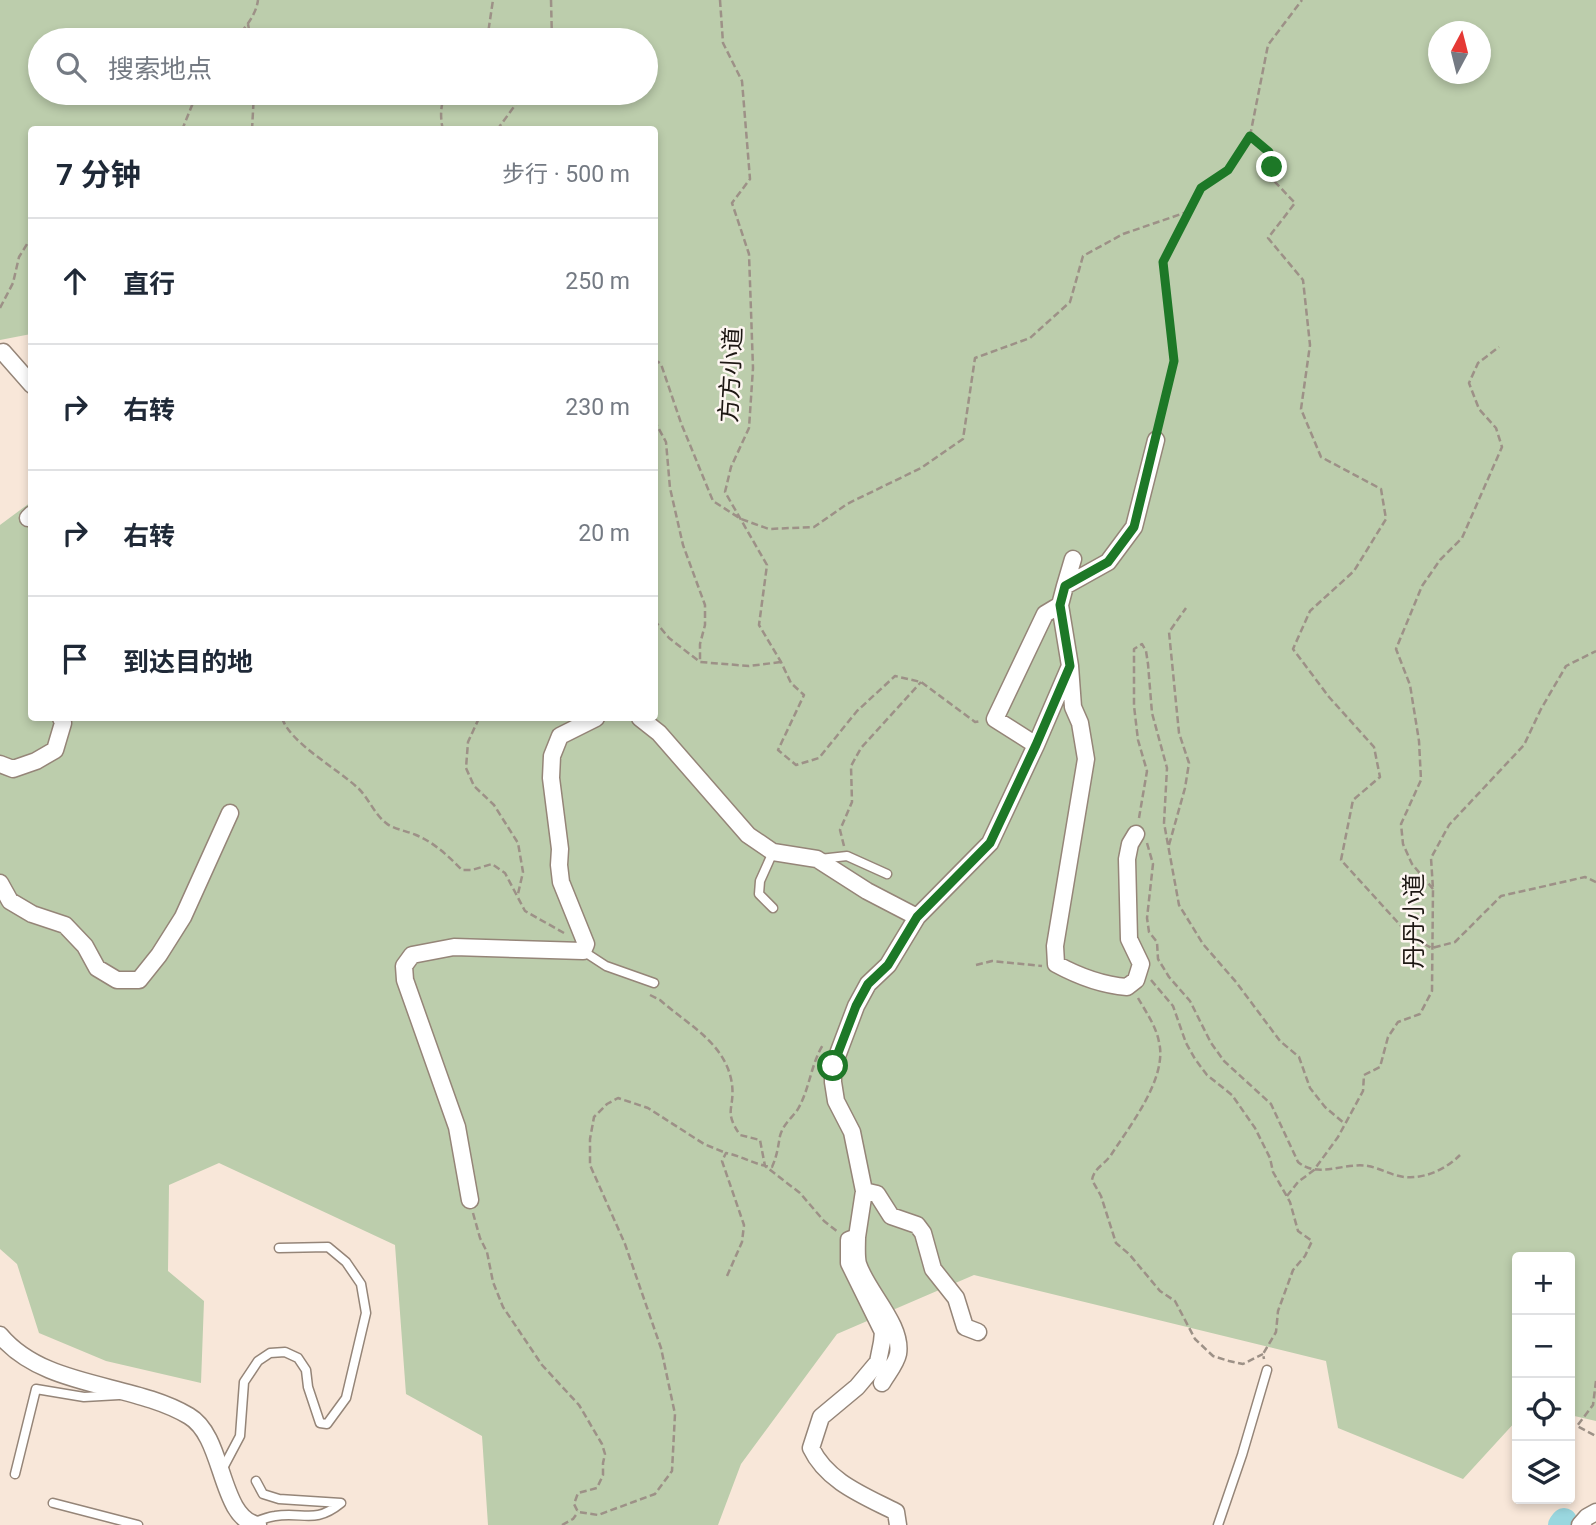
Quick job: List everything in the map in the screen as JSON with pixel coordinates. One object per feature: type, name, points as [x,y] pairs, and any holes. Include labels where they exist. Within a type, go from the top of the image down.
[{"type":"street","points":[[0,353],[3,352],[28,380]]},
{"type":"street","points":[[1065,586],[1108,562],[1134,527],[1156,440]]},
{"type":"street","points":[[1073,559],[1060,605],[1070,666],[1073,707],[1080,723],[1086,759],[1055,946],[1056,964],[1094,981],[1127,987],[1136,980],[1141,964],[1129,939],[1127,859],[1130,844],[1136,834]]},
{"type":"street","points":[[1036,745],[995,719],[1045,614],[1060,605]]},
{"type":"street","points":[[898,1525],[896,1512],[844,1485],[823,1467],[811,1448],[821,1417],[857,1387],[878,1362],[883,1332],[849,1263],[864,1191],[852,1132],[836,1101],[833,1066],[856,1006],[868,984],[888,965],[917,917],[990,843],[1070,666]]},
{"type":"street","points":[[0,764],[13,769],[36,761],[55,750],[62,721]]},
{"type":"street","points":[[470,1199],[457,1127],[405,980],[404,966],[412,955],[454,947],[584,948],[561,882],[560,849],[551,778],[552,756],[560,736],[590,721]]},
{"type":"street","points":[[644,721],[659,733],[748,835],[773,852],[817,859],[867,891],[917,917]]},
{"type":"street","points":[[0,883],[10,901],[32,914],[65,925],[85,946],[97,968],[117,980],[139,980],[183,917],[230,813]]},
{"type":"street","points":[[864,1191],[877,1194],[891,1216],[917,1225],[929,1248],[933,1269],[956,1298],[965,1327],[978,1332]]},
{"type":"street","points":[[853,1239],[857,1262],[866,1283],[895,1330],[897,1357],[882,1383]]},
{"type":"street","points":[[0,1335],[9,1346],[45,1368],[191,1417],[207,1436],[233,1504],[254,1524]]},
{"type":"street","points":[[1580,1525],[1596,1512]]},
{"type":"lane","points":[[773,852],[760,881],[759,894],[774,908]]},
{"type":"lane","points":[[817,859],[847,856],[887,874]]},
{"type":"lane","points":[[584,948],[606,967],[654,983]]},
{"type":"lane","points":[[222,1470],[240,1436],[244,1382],[258,1361],[270,1353],[285,1352],[298,1358],[306,1370],[314,1410],[320,1423],[327,1424],[346,1398],[366,1312],[361,1284],[346,1262],[328,1247],[279,1248]]},
{"type":"lane","points":[[1218,1525],[1267,1370]]},
{"type":"lane","points":[[15,1474],[36,1389],[84,1397],[129,1395]]},
{"type":"lane","points":[[254,1524],[277,1515],[318,1517],[330,1513],[341,1503],[279,1499],[263,1494],[256,1481]]},
{"type":"lane","points":[[53,1503],[138,1525]]},
{"type":"path","points":[[244,28],[258,0]]},
{"type":"path","points":[[489,28],[493,0]]},
{"type":"path","points":[[551,0],[552,28]]},
{"type":"path","name":"方方小道","points":[[720,0],[723,43],[742,81],[750,179],[732,203],[749,254],[752,343],[749,428],[732,467],[725,492],[767,565],[759,625],[791,683],[804,695],[778,750],[796,765],[819,758],[858,711],[895,676],[921,682]]},
{"type":"path","points":[[1156,440],[1174,361],[1163,262],[1201,188],[1228,170],[1250,136],[1268,45],[1303,0]]},
{"type":"path","points":[[248,24],[249,28]]},
{"type":"path","points":[[184,126],[192,105]]},
{"type":"path","points":[[252,126],[253,105]]},
{"type":"path","points":[[442,105],[442,126]]},
{"type":"path","points":[[500,126],[515,105]]},
{"type":"path","points":[[1250,136],[1269,152],[1275,182],[1295,203],[1268,238],[1303,279],[1310,345],[1301,409],[1321,457],[1381,489],[1386,519],[1354,570],[1310,611],[1293,649],[1329,697],[1374,747],[1380,777],[1353,800],[1341,860],[1412,938],[1433,948],[1455,942],[1501,896],[1585,877],[1596,883]]},
{"type":"path","points":[[658,362],[713,501],[741,519],[769,529],[814,527],[848,504],[921,468],[964,439],[975,358],[1030,338],[1070,302],[1083,256],[1123,234],[1189,211]]},
{"type":"path","points":[[0,308],[13,283],[19,257],[28,242]]},
{"type":"path","points":[[1433,890],[1412,864],[1404,844],[1401,824],[1421,780],[1419,741],[1409,685],[1396,649],[1422,586],[1440,560],[1462,538],[1502,447],[1496,428],[1479,409],[1469,383],[1478,363],[1499,347]]},
{"type":"path","points":[[658,427],[666,442],[670,488],[682,545],[705,605],[700,662]]},
{"type":"path","points":[[1168,849],[1189,763],[1179,733],[1169,632],[1186,608]]},
{"type":"path","points":[[658,625],[669,638],[700,662],[749,666],[781,662]]},
{"type":"path","points":[[1131,984],[1158,1037],[1160,1046],[1157,1070],[1146,1102],[1108,1160],[1094,1172],[1092,1180],[1101,1196],[1116,1243],[1129,1254],[1160,1291],[1175,1301],[1195,1339],[1213,1356],[1243,1364],[1263,1354],[1276,1332],[1278,1311],[1293,1270],[1306,1255],[1312,1241],[1298,1231],[1287,1196],[1273,1172],[1263,1142],[1244,1111],[1195,1059],[1186,1043],[1173,1006],[1154,985],[1141,964],[1149,932],[1147,918],[1153,864],[1146,839],[1136,834],[1147,771],[1138,740],[1134,706],[1134,649],[1142,644],[1148,664],[1152,713],[1167,768],[1164,823],[1179,905],[1203,944],[1236,982],[1280,1041],[1299,1057],[1310,1088],[1325,1107],[1345,1124]]},
{"type":"path","name":"丹丹小道","points":[[1287,1196],[1298,1182],[1314,1170],[1345,1124],[1363,1091],[1364,1075],[1380,1067],[1388,1037],[1398,1023],[1420,1014],[1432,991],[1431,858],[1449,825],[1524,745],[1566,666],[1596,651]]},
{"type":"path","points":[[847,856],[839,830],[852,802],[851,766],[861,748],[921,682],[975,722],[995,719]]},
{"type":"path","points":[[283,721],[296,740],[361,791],[386,824],[416,835],[440,848],[462,870],[492,864],[505,873],[526,911],[584,948]]},
{"type":"path","points":[[477,721],[468,742],[466,768],[474,786],[494,805],[518,843],[523,872],[518,894]]},
{"type":"path","points":[[1149,932],[1157,942],[1158,959],[1169,977],[1191,1000],[1211,1043],[1224,1061],[1271,1104],[1298,1162],[1314,1170],[1366,1166],[1406,1177],[1428,1175],[1450,1164],[1460,1155]]},
{"type":"path","points":[[976,965],[992,961],[1039,966],[1056,964]]},
{"type":"path","points":[[637,977],[644,992],[660,1000],[719,1050],[732,1083],[729,1120],[740,1135],[760,1140],[765,1166],[800,1193],[824,1221],[853,1239]]},
{"type":"path","points":[[578,1512],[598,1515],[655,1494],[672,1471],[675,1415],[651,1315],[625,1244],[590,1165],[590,1139],[594,1117],[607,1104],[618,1098],[649,1108],[704,1144],[740,1156],[757,1166],[772,1167],[778,1153],[780,1135],[798,1109],[817,1054],[824,1043]]},
{"type":"path","points":[[726,1153],[722,1161],[744,1225],[742,1242],[727,1276]]},
{"type":"path","points":[[470,1199],[480,1238],[487,1252],[493,1282],[503,1307],[542,1365],[586,1415],[606,1454],[603,1475],[597,1488],[578,1493],[574,1504],[578,1512]]},
{"type":"path","points":[[1263,1354],[1267,1370]]},
{"type":"path","points":[[1596,1381],[1593,1405],[1577,1426],[1596,1436]]},
{"type":"path","points":[[562,1525],[573,1519],[578,1512]]},
{"type":"green space","points":[[0,0],[1596,0],[1596,1421],[1575,1416],[1575,1252],[1512,1252],[1512,1425],[1463,1479],[1338,1428],[1326,1361],[974,1275],[837,1334],[741,1464],[718,1525],[488,1525],[482,1436],[406,1394],[395,1245],[219,1163],[169,1185],[168,1271],[204,1301],[201,1383],[106,1361],[39,1333],[17,1264],[0,1249],[0,525],[28,504],[28,721],[658,721],[658,126],[28,126],[28,335],[0,340]]},
{"type":"waterway","points":[[1561,1525],[1564,1521]]},
{"type":"route","points":[[833,1066],[856,1006],[868,984],[888,965],[917,917],[990,843],[1070,666],[1060,605],[1065,586],[1108,562],[1134,527],[1174,361],[1163,262],[1201,188],[1228,170],[1250,136],[1269,152],[1272,167]]}]
